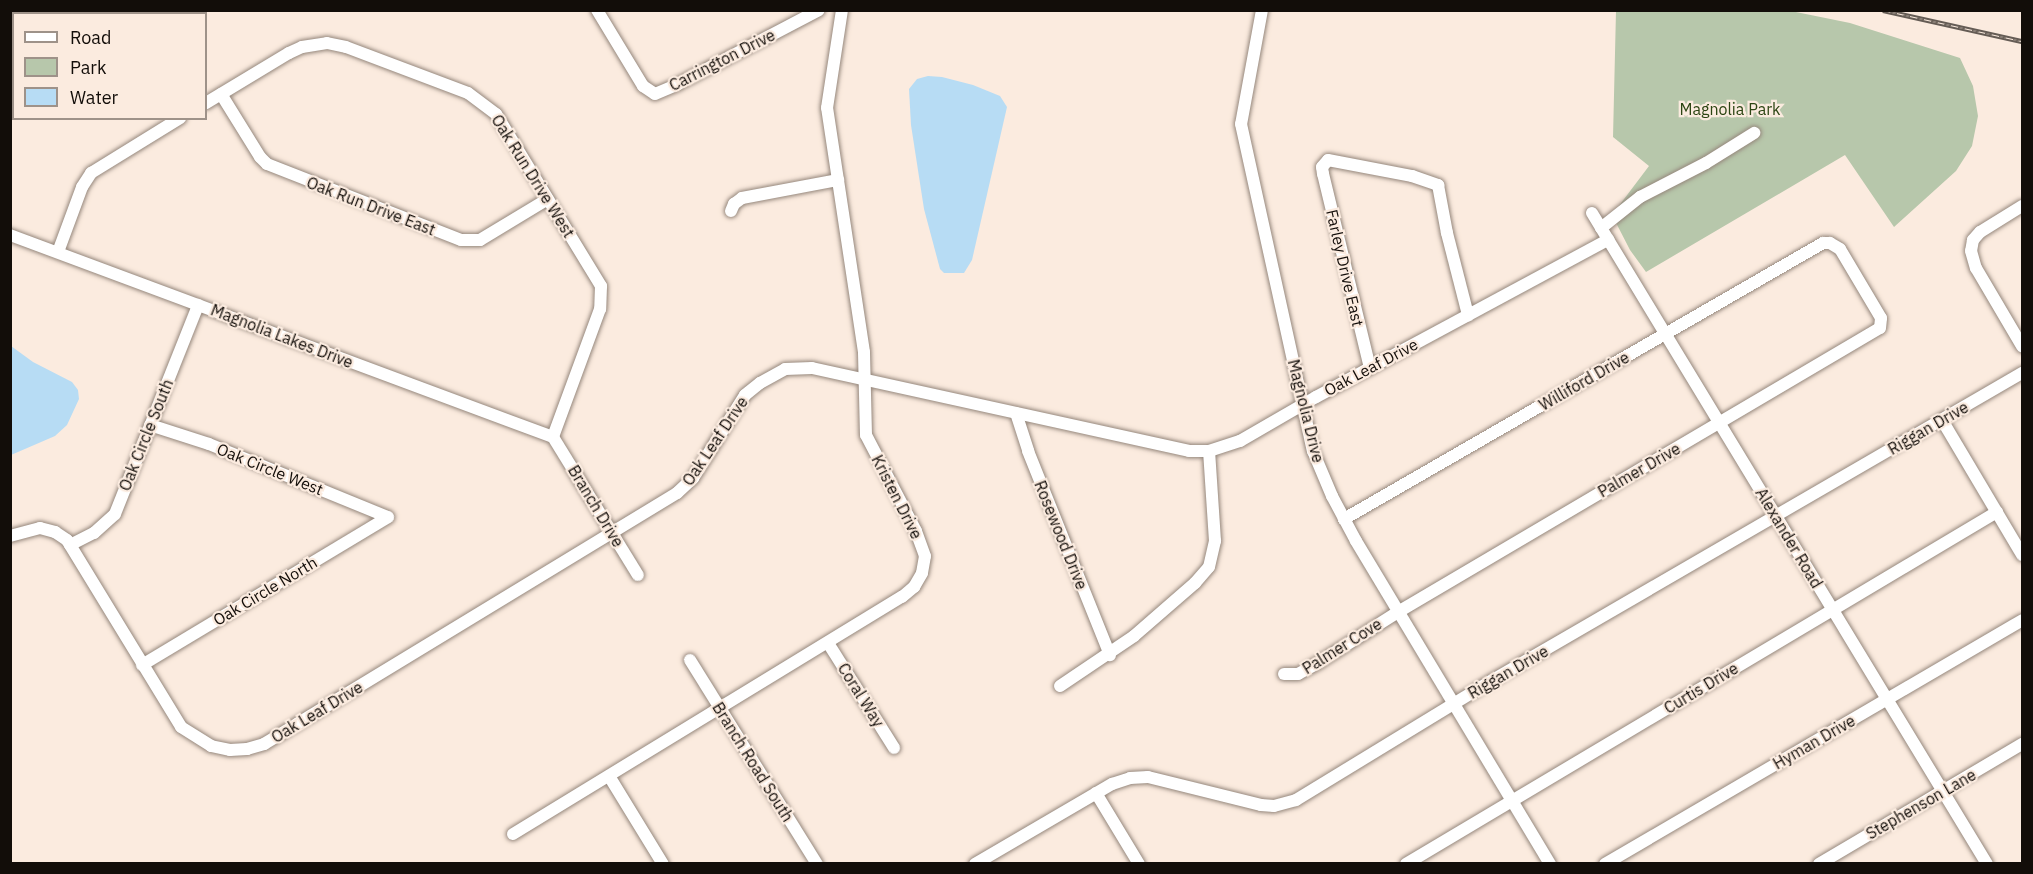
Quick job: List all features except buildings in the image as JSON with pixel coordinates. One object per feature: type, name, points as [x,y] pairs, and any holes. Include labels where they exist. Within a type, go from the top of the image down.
[{"type":"street","name":"Carrington Drive","points":[[597,10],[643,86],[649,92],[657,93],[819,10]]},
{"type":"street","name":"Kristen Drive","points":[[513,834],[828,643],[909,592],[919,580],[925,561],[916,531],[868,441],[864,352],[827,108],[842,10]]},
{"type":"street","name":"Magnolia Drive","points":[[1262,10],[1241,124],[1318,464],[1344,519],[1550,864]]},
{"type":"street","name":"Oak Run Drive West","points":[[221,94],[289,53],[311,45],[327,43],[346,47],[468,93],[486,104],[496,114],[601,286],[600,309],[553,437]]},
{"type":"street","points":[[207,102],[221,94]]},
{"type":"street","name":"Oak Run Drive East","points":[[221,94],[260,157],[267,164],[461,240],[480,240],[548,199]]},
{"type":"street","points":[[58,252],[82,187],[91,173],[177,120]]},
{"type":"street","points":[[1601,228],[1640,197],[1706,163],[1754,133]]},
{"type":"street","name":"Farley Drive East","points":[[1370,368],[1322,167],[1328,159],[1435,183],[1441,194],[1447,233],[1468,315]]},
{"type":"street","points":[[731,211],[734,204],[742,198],[838,180]]},
{"type":"street","points":[[2022,206],[1976,236],[1971,251],[1976,268],[2022,346]]},
{"type":"street","name":"Alexander Road","points":[[1592,213],[1987,864]]},
{"type":"street","name":"Magnolia Lakes Drive","points":[[10,235],[553,437]]},
{"type":"street","name":"Oak Leaf Drive","points":[[10,536],[40,528],[55,532],[70,545],[175,718],[188,733],[211,746],[230,750],[255,747],[297,724],[612,533],[689,483],[739,402],[760,383],[785,369],[804,367],[1189,451],[1209,451],[1229,447],[1608,240]]},
{"type":"street","name":"Williford Drive","points":[[1344,519],[1823,243],[1837,246],[1843,253],[1881,318],[1880,328]]},
{"type":"street","name":"Oak Circle South","points":[[70,545],[94,533],[115,514],[198,305]]},
{"type":"street","name":"Palmer Drive","points":[[1398,612],[1880,328]]},
{"type":"street","name":"Riggan Drive","points":[[975,864],[1096,793],[1122,780],[1142,776],[1261,805],[1287,803],[1313,790],[1454,704],[2022,373]]},
{"type":"street","name":"Rosewood Drive","points":[[1016,413],[1028,450],[1110,654]]},
{"type":"street","points":[[1942,420],[2022,555]]},
{"type":"street","name":"Oak Circle West","points":[[150,425],[209,444],[388,517]]},
{"type":"street","name":"Branch Drive","points":[[553,437],[638,575]]},
{"type":"street","points":[[1060,686],[1110,654],[1175,601],[1209,567],[1215,541],[1209,451]]},
{"type":"street","name":"Curtis Drive","points":[[1406,864],[1420,860],[1512,800],[1997,512]]},
{"type":"street","name":"Oak Circle North","points":[[142,665],[388,517]]},
{"type":"street","name":"Palmer Cove","points":[[1284,674],[1298,674],[1398,612]]},
{"type":"street","name":"Hyman Drive","points":[[1605,864],[2022,620]]},
{"type":"street","name":"Coral Way","points":[[828,643],[894,748]]},
{"type":"street","name":"Branch Road South","points":[[690,660],[817,864]]},
{"type":"street","name":"Stephenson Lane","points":[[1819,864],[2022,744]]},
{"type":"street","points":[[609,776],[663,864]]},
{"type":"street","points":[[1096,793],[1139,864]]},
{"type":"green space","name":"Magnolia Park","points":[[1616,11],[1791,11],[1850,23],[1960,58],[1973,86],[1978,116],[1972,146],[1956,171],[1894,227],[1845,155],[1646,272],[1630,250],[1612,215],[1649,166],[1613,137]]},
{"type":"water","points":[[928,76],[973,85],[1000,96],[1007,107],[972,260],[964,273],[944,273],[940,269],[924,209],[911,125],[909,89],[917,79]]},
{"type":"water","points":[[11,346],[33,362],[72,382],[78,390],[79,399],[67,425],[55,436],[11,455]]},
{"type":"railway","points":[[1883,10],[2022,41]]}]
